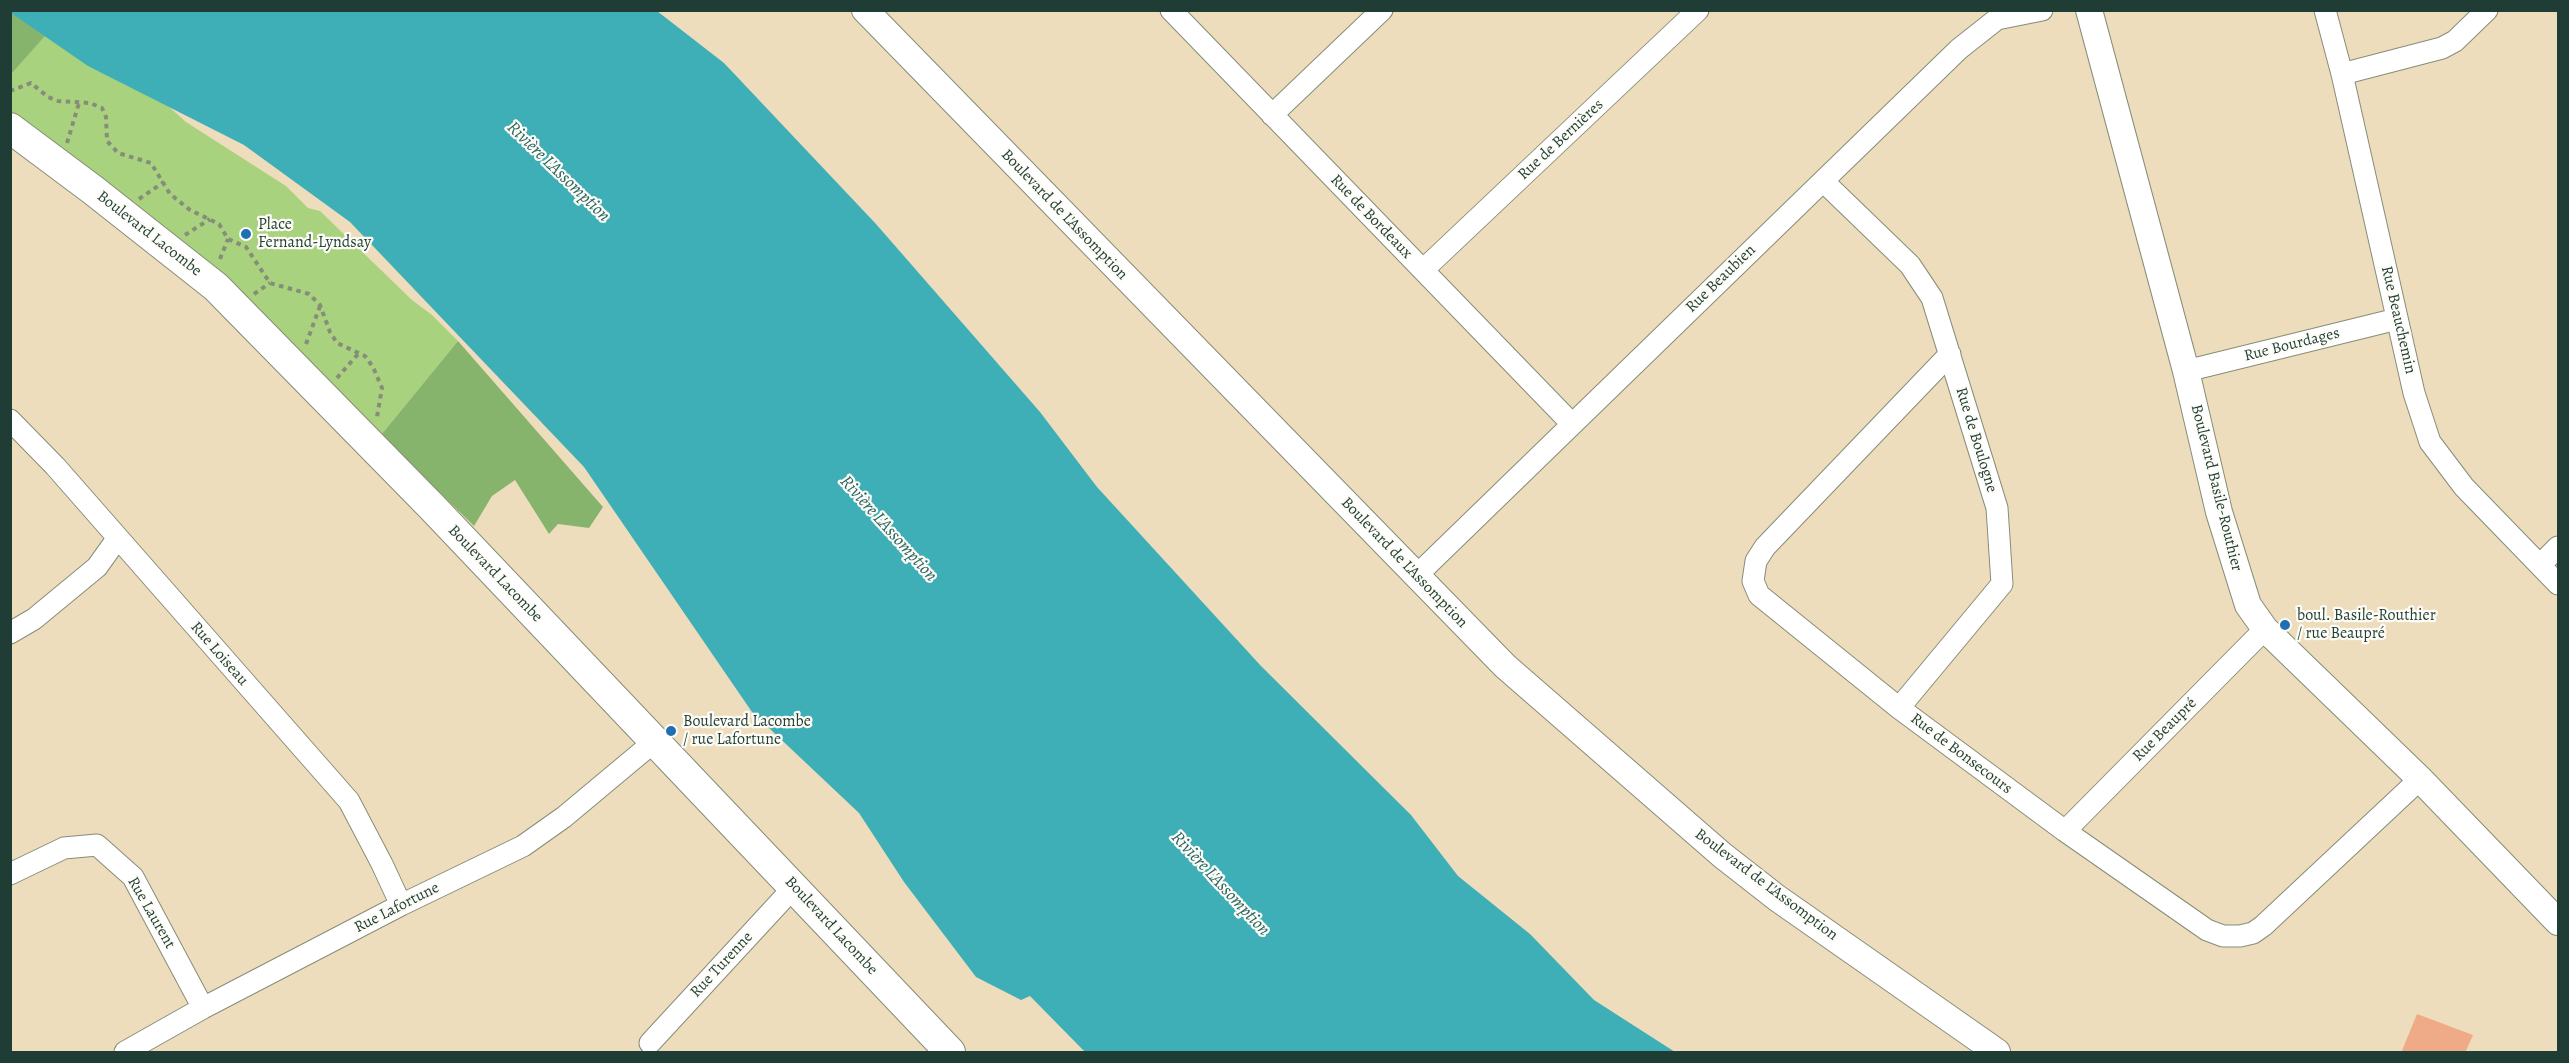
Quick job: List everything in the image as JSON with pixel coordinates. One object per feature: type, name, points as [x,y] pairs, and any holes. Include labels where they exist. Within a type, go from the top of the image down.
[{"type":"main road","name":"Boulevard Lacombe","points":[[10,128],[61,165],[216,287],[369,442],[950,1053]]},
{"type":"street","name":"Boulevard de L'Assomption","points":[[865,10],[1505,666],[1722,855],[1776,898],[1997,1053]]},
{"type":"street","name":"Rue de Bordeaux","points":[[1171,10],[1572,424]]},
{"type":"street","points":[[1272,115],[1382,10]]},
{"type":"street","name":"Rue de Bernières","points":[[1423,270],[1698,10]]},
{"type":"street","name":"Rue Beaubien","points":[[1416,576],[1959,49],[1997,19],[2042,10]]},
{"type":"street","name":"Boulevard Basile-Routhier","points":[[2089,10],[2186,371],[2229,549],[2248,605],[2265,629],[2420,779],[2559,922]]},
{"type":"street","name":"Rue Beauchemin","points":[[2325,10],[2342,74],[2414,393],[2430,442],[2464,487],[2559,584]]},
{"type":"street","points":[[2342,74],[2442,48],[2455,41],[2487,10]]},
{"type":"street","name":"Rue de Boulogne","points":[[1823,181],[1910,265],[1932,298],[1997,508],[2002,584],[1899,708]]},
{"type":"street","name":"Rue Bourdages","points":[[2186,371],[2397,319]]},
{"type":"street","name":"Rue de Bonsecours","points":[[1950,354],[1765,547],[1756,561],[1753,581],[1759,595],[1899,708],[2065,831],[2207,930],[2223,936],[2253,933],[2263,926],[2420,779]]},
{"type":"street","name":"Rue Loiseau","points":[[10,420],[55,466],[349,801],[401,906]]},
{"type":"street","points":[[10,633],[34,618],[97,567],[117,539]]},
{"type":"street","points":[[2540,565],[2559,547]]},
{"type":"street","name":"Rue Beaupré","points":[[2065,831],[2265,629]]},
{"type":"street","name":"Rue Lafortune","points":[[125,1053],[203,1008],[523,846],[564,817],[655,741]]},
{"type":"street","name":"Rue Laurent","points":[[10,874],[64,848],[96,845],[133,878],[203,1008]]},
{"type":"street","name":"Rue Turenne","points":[[650,1043],[794,887]]},
{"type":"path","points":[[10,90],[31,83],[48,97],[58,101],[90,103],[102,108],[106,117],[107,141],[118,153],[151,163],[170,194],[190,210],[219,224],[228,239],[246,247],[270,283],[309,294],[320,305],[330,332],[337,343],[365,356],[373,367],[382,388],[378,414],[369,442]]},
{"type":"path","points":[[61,165],[79,103]]},
{"type":"path","points":[[177,239],[210,219]]},
{"type":"path","points":[[297,367],[320,305]]},
{"type":"path","points":[[323,394],[359,353]]},
{"type":"green space","points":[[11,11],[54,26],[11,74]]},
{"type":"green space","name":"Place Fernand-Lyndsay","points":[[54,26],[149,89],[186,122],[286,186],[308,208],[320,211],[458,341],[372,446],[216,287],[11,128],[10,74]]},
{"type":"green space","points":[[458,341],[603,507],[589,528],[558,524],[549,534],[515,480],[492,496],[474,526],[381,435]]},
{"type":"water","name":"Rivière L'Assomption","points":[[10,11],[657,11],[724,63],[876,224],[1040,412],[1097,487],[1261,666],[1411,815],[1458,876],[1530,934],[1594,1000],[1675,1052],[1085,1052],[1030,996],[1021,1000],[976,977],[904,882],[859,813],[752,712],[584,467],[350,222],[244,145],[88,66]]},
{"type":"building","points":[[2417,1014],[2473,1035],[2465,1053],[2401,1053]]},
{"type":"place","name":"Place Fernand-Lyndsay","points":[[246,234]]},
{"type":"place","name":"boul. Basile-Routhier / rue Beaupré","points":[[2285,625]]},
{"type":"place","name":"Boulevard Lacombe / rue Lafortune","points":[[671,731]]}]
